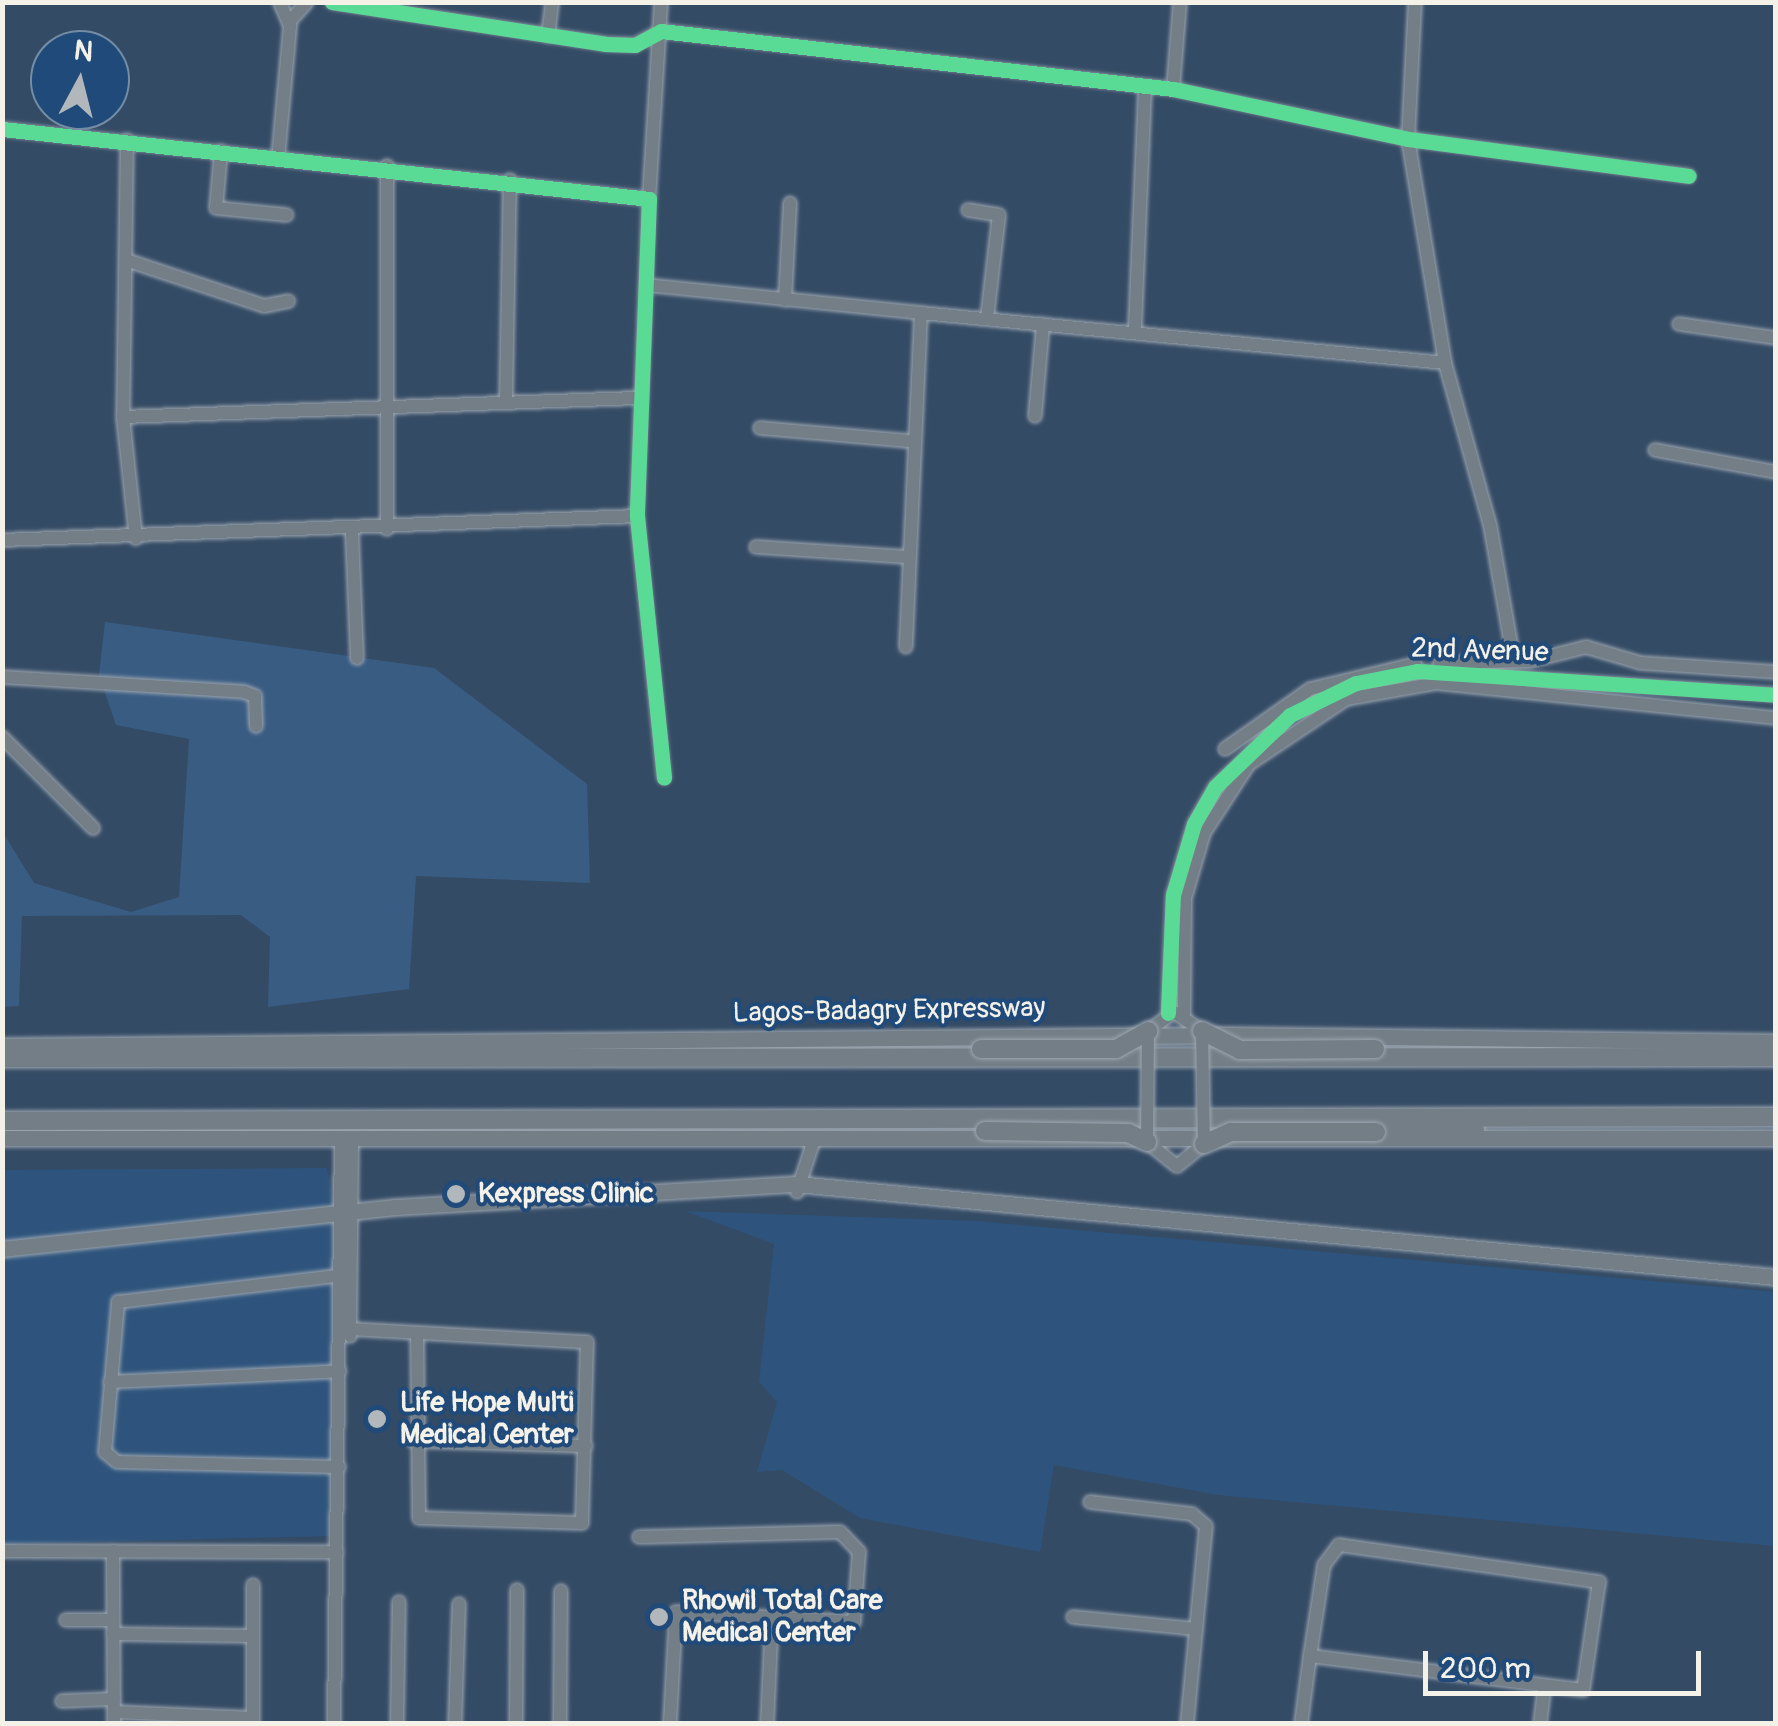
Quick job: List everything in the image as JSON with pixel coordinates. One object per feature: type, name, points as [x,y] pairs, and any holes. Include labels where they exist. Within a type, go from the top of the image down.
[{"type":"highway","points":[[1202,1030],[1240,1050],[1678,1056]]},
{"type":"highway","points":[[623,1061],[981,1048],[1116,1048],[1148,1031]]},
{"type":"highway","name":"Lagos-Badagry Expressway","points":[[2,1058],[623,1061],[1776,1057]]},
{"type":"highway","points":[[2,1121],[1776,1117]]},
{"type":"highway","points":[[644,1118],[1128,1133],[1148,1142]]},
{"type":"highway","points":[[1204,1144],[1231,1132],[1376,1132],[1660,1118]]},
{"type":"main road","name":"Lagos-Badagry Expressway","points":[[2,1046],[1227,1036],[1776,1042]]},
{"type":"main road","points":[[2,1138],[347,1137],[813,1143],[1776,1138]]},
{"type":"main road","points":[[2,1253],[348,1216],[797,1188],[1776,1280]]},
{"type":"street","points":[[278,159],[290,21],[280,2]]},
{"type":"street","points":[[290,21],[307,2]]},
{"type":"street","points":[[332,2],[432,9],[548,36],[636,45],[661,31],[1173,88],[1408,139],[1689,176]]},
{"type":"street","points":[[548,36],[552,2]]},
{"type":"street","points":[[661,2],[638,398],[637,516],[664,778]]},
{"type":"street","points":[[1173,88],[1180,2]]},
{"type":"street","points":[[1415,2],[1408,139],[1445,363],[1490,525],[1514,661]]},
{"type":"street","points":[[1135,327],[1145,87]]},
{"type":"street","points":[[2,128],[278,159],[387,166],[649,198]]},
{"type":"street","points":[[127,140],[123,417],[136,538]]},
{"type":"street","points":[[221,152],[216,208],[287,215]]},
{"type":"street","points":[[387,166],[387,529]]},
{"type":"street","points":[[506,400],[510,180]]},
{"type":"street","points":[[786,300],[790,203]]},
{"type":"street","points":[[968,210],[999,215],[986,318]]},
{"type":"street","points":[[126,260],[264,306],[290,301]]},
{"type":"street","points":[[646,285],[921,314],[1135,327],[1445,363]]},
{"type":"street","points":[[906,647],[908,440],[921,314]]},
{"type":"street","points":[[1036,416],[1043,324]]},
{"type":"street","points":[[1680,324],[1776,338]]},
{"type":"street","points":[[123,417],[386,404],[638,398]]},
{"type":"street","points":[[760,428],[908,440]]},
{"type":"street","points":[[1655,450],[1776,472]]},
{"type":"street","points":[[2,540],[352,532],[637,516]]},
{"type":"street","points":[[352,532],[358,658]]},
{"type":"street","points":[[756,547],[905,558]]},
{"type":"street","points":[[1226,748],[1310,689],[1354,673],[1514,661],[1586,647],[1641,663],[1776,672]]},
{"type":"street","name":"2nd Avenue","points":[[1168,1013],[1179,860],[1215,787],[1325,696],[1417,671],[1776,695]]},
{"type":"street","points":[[2,677],[244,692],[255,696],[256,726]]},
{"type":"street","name":"2nd Avenue","points":[[1184,1012],[1192,865],[1248,758],[1346,699],[1404,686],[1776,718]]},
{"type":"street","points":[[2,736],[93,828]]},
{"type":"street","points":[[1184,1012],[1202,1030],[1204,1144],[1177,1166],[1148,1142],[1148,1031],[1168,1013],[1184,1012]]},
{"type":"street","points":[[342,1724],[350,1329],[347,1137]]},
{"type":"street","points":[[797,1188],[813,1143]]},
{"type":"street","points":[[334,1724],[340,1371],[348,1216]]},
{"type":"street","points":[[339,1467],[116,1462],[104,1452],[118,1302],[343,1274]]},
{"type":"street","points":[[350,1329],[587,1342],[586,1516],[576,1527],[428,1523],[414,1511],[417,1334]]},
{"type":"street","points":[[110,1382],[340,1371]]},
{"type":"street","points":[[413,1440],[586,1446]]},
{"type":"street","points":[[1090,1502],[1192,1514],[1206,1526],[1187,1724]]},
{"type":"street","points":[[639,1537],[850,1535],[859,1552],[854,1622],[676,1612],[670,1724]]},
{"type":"street","points":[[1301,1724],[1310,1656],[1328,1551],[1339,1544],[1592,1578],[1600,1591],[1589,1682],[1584,1690],[1310,1656]]},
{"type":"street","points":[[2,1551],[337,1552]]},
{"type":"street","points":[[114,1551],[114,1712]]},
{"type":"street","points":[[62,1701],[114,1712],[253,1720],[253,1585]]},
{"type":"street","points":[[516,1724],[518,1590]]},
{"type":"street","points":[[560,1724],[561,1591]]},
{"type":"street","points":[[397,1724],[400,1602]]},
{"type":"street","points":[[455,1724],[460,1604]]},
{"type":"street","points":[[767,1724],[772,1616]]},
{"type":"street","points":[[1073,1617],[1196,1629]]},
{"type":"street","points":[[66,1620],[252,1636]]},
{"type":"street","points":[[1540,1724],[1545,1686]]},
{"type":"shaded area","points":[[105,622],[434,668],[587,784],[590,883],[416,876],[409,989],[268,1007],[270,937],[241,915],[22,916],[19,1006],[3,1007],[2,831],[34,883],[131,912],[179,897],[189,739],[116,725],[99,675]]},
{"type":"shaded area","points":[[327,1168],[338,1225],[329,1536],[3,1544],[2,1170]]},
{"type":"shaded area","points":[[685,1211],[975,1221],[1775,1292],[1775,1546],[1218,1495],[1054,1465],[1040,1552],[860,1518],[782,1470],[757,1472],[777,1402],[759,1382],[774,1244]]},
{"type":"cycle path","points":[[332,2],[605,44],[635,45],[661,31],[1173,89],[1408,139],[1689,176]]},
{"type":"cycle path","points":[[2,129],[649,199],[637,516],[664,778]]},
{"type":"cycle path","points":[[1168,1013],[1173,895],[1194,824],[1215,787],[1290,715],[1356,683],[1417,671],[1776,695]]},
{"type":"place","name":"Kexpress Clinic","points":[[456,1194]]},
{"type":"place","name":"Life Hope Multi Medical Center","points":[[377,1419]]},
{"type":"place","name":"Rhowil Total Care Medical Center","points":[[659,1617]]}]
